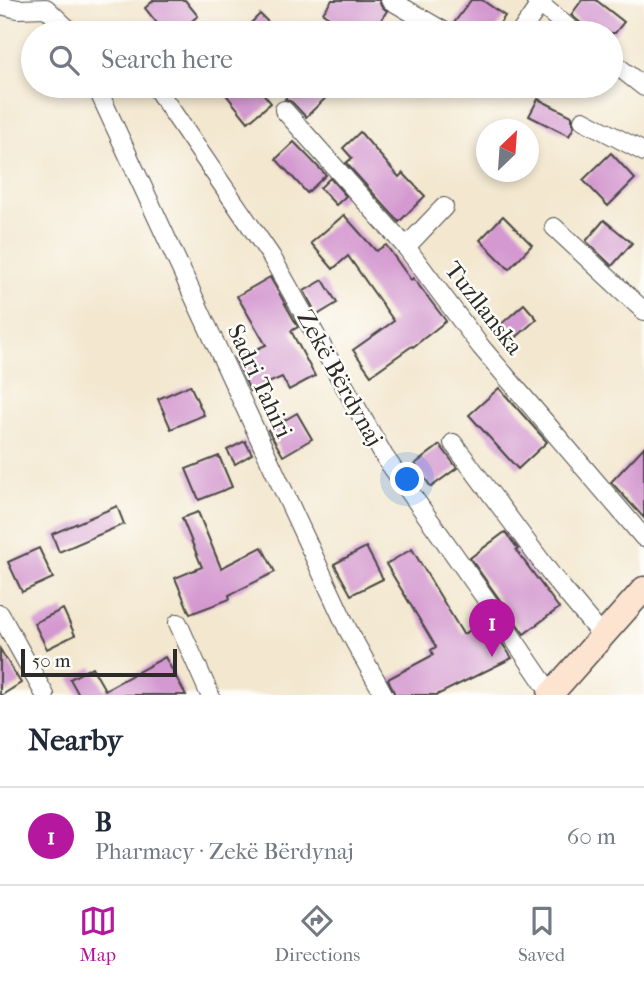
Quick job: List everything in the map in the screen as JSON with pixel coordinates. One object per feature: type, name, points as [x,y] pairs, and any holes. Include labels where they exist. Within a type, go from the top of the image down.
[{"type":"main road","name":"Zekë Bërdynaj","points":[[550,695],[644,589]]},
{"type":"street","points":[[390,0],[426,21]]},
{"type":"street","points":[[527,21],[538,2],[561,21]]},
{"type":"street","points":[[0,5],[18,9],[46,8],[60,21]]},
{"type":"street","points":[[623,70],[644,87]]},
{"type":"street","name":"Sadri Tahiri","points":[[102,98],[348,630],[384,695]]},
{"type":"street","name":"Zekë Bërdynaj","points":[[163,98],[271,256],[384,456],[498,616],[550,695]]},
{"type":"street","name":"Tuzllanska","points":[[284,110],[406,247],[481,347],[644,538]]},
{"type":"street","points":[[583,120],[644,152]]},
{"type":"street","points":[[406,247],[444,207]]},
{"type":"street","points":[[554,227],[644,311]]},
{"type":"street","points":[[453,443],[553,577],[603,637]]},
{"type":"street","points":[[0,614],[45,695]]},
{"type":"street","points":[[178,622],[210,695]]},
{"type":"building","points":[[154,0],[185,0],[198,16],[192,21],[155,21],[145,8]]},
{"type":"building","points":[[332,0],[379,0],[387,11],[380,21],[335,21],[323,13]]},
{"type":"building","points":[[471,0],[482,0],[505,16],[501,21],[455,21]]},
{"type":"building","points":[[582,0],[596,0],[623,21],[578,21],[571,15]]},
{"type":"building","points":[[260,14],[267,21],[253,21]]},
{"type":"building","points":[[229,98],[267,98],[271,103],[248,122]]},
{"type":"building","points":[[326,98],[306,117],[292,102],[285,99]]},
{"type":"building","points":[[538,99],[572,116],[574,127],[569,136],[529,116]]},
{"type":"building","points":[[360,132],[399,177],[403,173],[425,196],[399,222],[346,163],[352,158],[343,148]]},
{"type":"building","points":[[294,142],[326,175],[307,193],[276,159]]},
{"type":"building","points":[[611,153],[635,179],[608,206],[583,180]]},
{"type":"building","points":[[330,178],[346,196],[336,205],[320,188]]},
{"type":"building","points":[[344,215],[376,251],[386,245],[446,321],[371,375],[353,350],[394,321],[348,256],[333,269],[311,243]]},
{"type":"building","points":[[503,216],[532,245],[509,269],[480,240]]},
{"type":"building","points":[[604,220],[632,243],[612,266],[586,241]]},
{"type":"building","points":[[270,277],[298,327],[291,331],[315,376],[289,390],[282,377],[250,391],[235,358],[266,345],[237,296]]},
{"type":"building","points":[[323,280],[337,303],[317,315],[304,291]]},
{"type":"building","points":[[524,304],[537,319],[512,341],[499,326]]},
{"type":"building","points":[[190,385],[204,415],[171,429],[158,399]]},
{"type":"building","points":[[499,388],[547,442],[518,469],[469,415]]},
{"type":"building","points":[[297,413],[312,439],[283,456],[268,430]]},
{"type":"building","points":[[245,441],[252,454],[235,464],[227,450]]},
{"type":"building","points":[[440,445],[457,468],[431,487],[415,464]]},
{"type":"building","points":[[644,447],[644,518],[611,482]]},
{"type":"building","points":[[219,456],[232,487],[199,500],[186,469]]},
{"type":"building","points":[[117,506],[124,524],[59,552],[52,534]]},
{"type":"building","points":[[198,512],[221,568],[262,547],[275,572],[229,595],[230,599],[190,614],[175,578],[202,567],[182,518]]},
{"type":"building","points":[[505,532],[559,608],[524,634],[470,558]]},
{"type":"building","points":[[366,547],[383,579],[351,595],[334,564]]},
{"type":"building","points":[[39,548],[53,578],[22,592],[8,562]]},
{"type":"building","points":[[412,549],[463,634],[488,622],[512,658],[437,695],[395,695],[388,679],[433,655],[431,650],[436,647],[386,564]]},
{"type":"building","points":[[63,609],[75,635],[47,649],[34,623]]},
{"type":"building","points":[[0,649],[21,683],[2,695],[0,695]]},
{"type":"building","points":[[165,657],[186,695],[79,695],[70,679],[92,667],[105,690]]},
{"type":"place","name":"B","points":[[492,657]]}]
